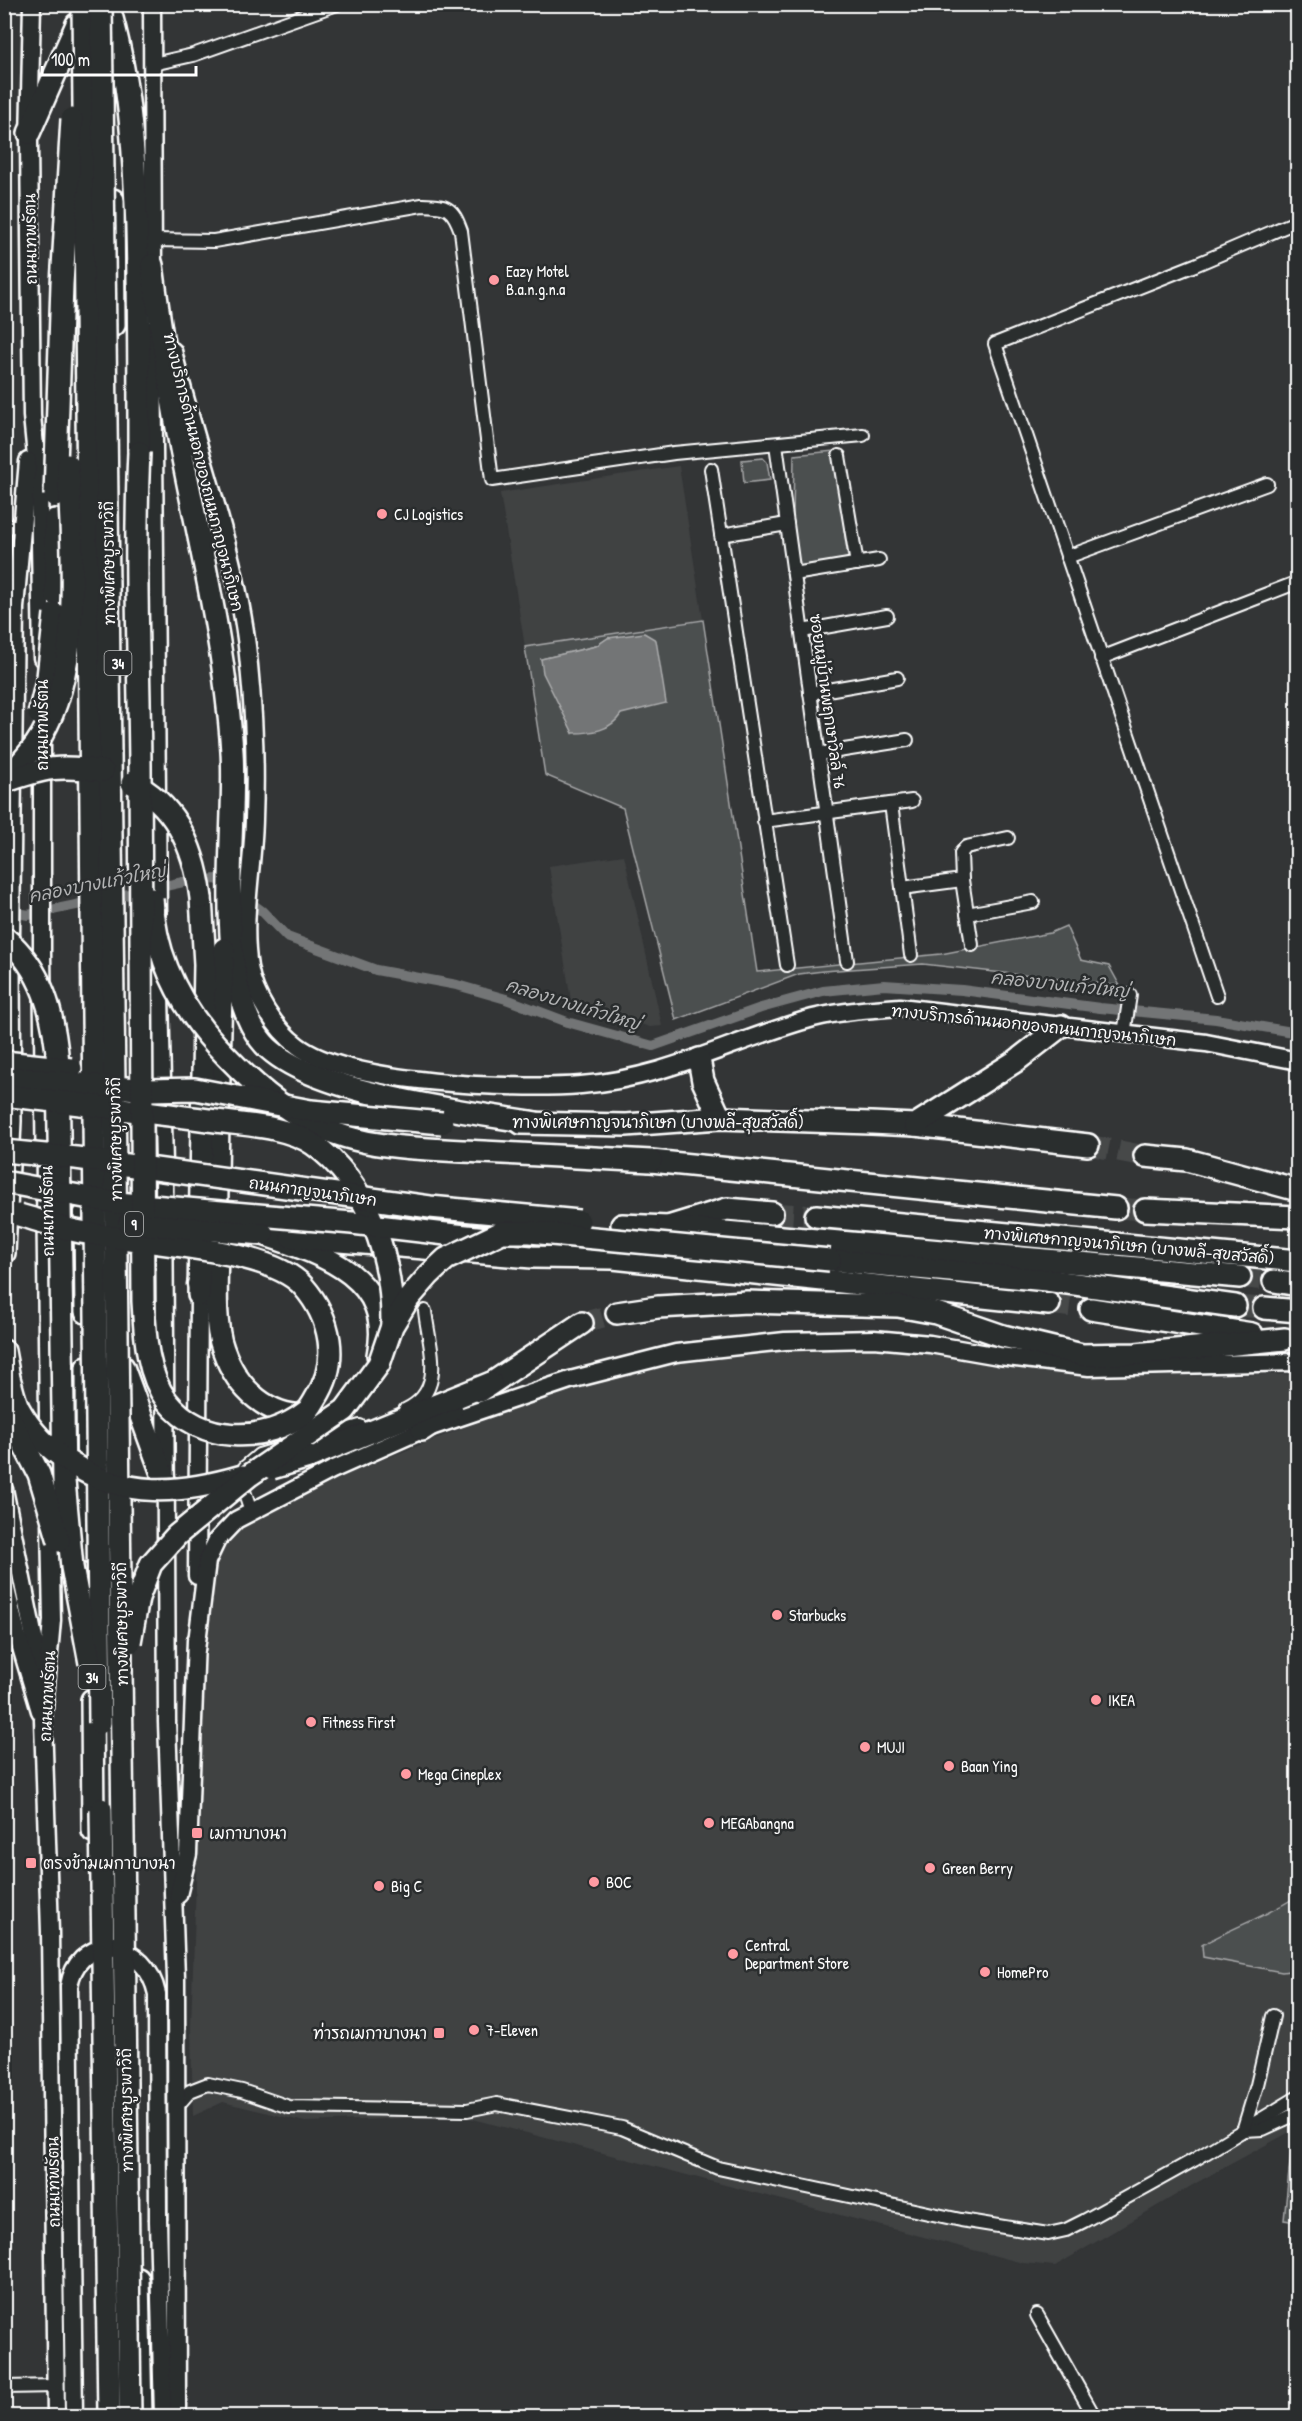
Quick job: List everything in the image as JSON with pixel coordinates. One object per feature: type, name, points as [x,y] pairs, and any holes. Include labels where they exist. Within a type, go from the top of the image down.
[{"type":"highway","name":"ทางพิเศษบูรพาวิถี","points":[[101,4],[130,2416]]},
{"type":"highway","points":[[12,1214],[76,1231],[132,1239],[143,1241],[154,1243],[166,1244],[188,1248],[233,1254],[271,1266],[302,1284],[321,1311],[330,1338],[330,1365],[323,1388],[307,1412],[260,1436],[226,1434],[204,1429],[183,1417],[166,1400],[154,1372],[145,1340],[143,1300],[143,1241],[142,1230],[137,520],[140,452],[138,283],[132,135],[126,80],[108,4]]},
{"type":"highway","name":"34","points":[[108,4],[116,279],[113,379],[129,1870],[141,2416]]},
{"type":"highway","points":[[29,133],[80,9]]},
{"type":"highway","points":[[55,496],[66,197],[80,9]]},
{"type":"highway","name":"ทางพิเศษบูรพาวิถี","points":[[80,9],[109,2416]]},
{"type":"highway","name":"34","points":[[80,9],[89,895],[86,938],[86,1449],[92,1680],[102,2416]]},
{"type":"highway","points":[[152,265],[171,401],[212,590],[224,672],[232,754],[229,919],[221,976],[217,1288],[222,1346],[234,1373],[251,1396],[275,1410],[303,1416],[325,1414],[346,1404],[366,1384],[376,1364],[382,1335],[371,1293],[348,1270],[306,1249],[263,1234]]},
{"type":"highway","points":[[9,778],[37,743],[56,703],[69,639],[71,522],[66,425],[58,379]]},
{"type":"highway","points":[[140,452],[147,519],[152,904],[165,966],[178,994],[198,1025],[265,1094],[304,1119],[359,1140],[410,1150],[651,1161],[1116,1208]]},
{"type":"highway","points":[[9,778],[33,732],[48,677],[55,605],[55,520]]},
{"type":"highway","points":[[42,709],[86,648]]},
{"type":"highway","points":[[9,778],[66,766],[106,771],[136,785],[156,800],[178,824],[192,850],[201,898],[205,964],[198,1295]]},
{"type":"highway","points":[[229,919],[243,1009],[260,1041],[288,1062],[312,1075],[355,1089],[536,1123]]},
{"type":"highway","points":[[8,937],[26,958],[44,988],[55,1025],[58,1063],[66,1524],[100,1723]]},
{"type":"highway","points":[[4,1253],[10,1121],[9,969]]},
{"type":"highway","points":[[915,1125],[1016,1061],[1061,1026]]},
{"type":"highway","points":[[699,1059],[703,1081],[720,1118]]},
{"type":"highway","points":[[4,1062],[154,1076],[195,1089]]},
{"type":"highway","points":[[4,1077],[148,1090],[195,1089]]},
{"type":"highway","name":"ทางพิเศษกาญจนาภิเษก (บางพลี-สุขสวัสดิ์)","points":[[195,1089],[311,1111],[442,1123],[626,1125],[720,1118],[915,1125],[1088,1145]]},
{"type":"highway","points":[[4,1095],[241,1125],[283,1132],[312,1143],[343,1174],[376,1229],[387,1260],[393,1303],[392,1326]]},
{"type":"highway","name":"ถนนกาญจนาภิเษก","points":[[4,1151],[76,1158],[429,1207],[622,1225],[668,1227]]},
{"type":"highway","points":[[1145,1156],[1187,1160],[1298,1190]]},
{"type":"highway","points":[[4,1182],[117,1203],[352,1223],[445,1242],[532,1242],[613,1258],[1049,1304]]},
{"type":"highway","points":[[668,1227],[727,1209],[772,1213]]},
{"type":"highway","points":[[1146,1210],[1298,1217]]},
{"type":"highway","name":"9","points":[[12,1214],[263,1234],[445,1242]]},
{"type":"highway","name":"ทางพิเศษกาญจนาภิเษก (บางพลี-สุขสวัสดิ์)","points":[[816,1216],[1298,1261]]},
{"type":"highway","points":[[668,1227],[1240,1277]]},
{"type":"highway","points":[[122,1722],[138,1598],[151,1564],[177,1535],[250,1475],[345,1410],[379,1364],[392,1326],[409,1298],[446,1259],[502,1233],[595,1236],[1046,1280],[1235,1306]]},
{"type":"highway","points":[[1274,1281],[1298,1285]]},
{"type":"highway","points":[[617,1313],[658,1307],[747,1302],[898,1306],[936,1313],[1003,1336],[1082,1355],[1136,1354],[1291,1339]]},
{"type":"highway","points":[[1264,1308],[1298,1311]]},
{"type":"highway","points":[[1091,1309],[1291,1339]]},
{"type":"highway","points":[[422,1431],[582,1323]]},
{"type":"highway","points":[[4,1351],[9,1378],[19,1408],[38,1436],[57,1454],[98,1480],[156,1491],[215,1484],[309,1457],[491,1383]]},
{"type":"highway","points":[[123,1367],[164,1479]]},
{"type":"highway","points":[[4,1411],[10,1417],[39,1474],[78,1601]]},
{"type":"main road","name":"ถนนเทพรัตน","points":[[33,4],[29,133],[32,416],[39,486],[42,952],[52,1620],[43,1720],[50,1932],[56,2416]]},
{"type":"main road","points":[[152,4],[158,911],[164,1164],[164,1479],[177,2106],[177,2416]]},
{"type":"main road","name":"ทางบริการด้านนอกของถนนกาญจนาภิเษก","points":[[152,265],[188,412],[225,541],[249,662],[254,818],[248,931],[249,969],[262,1002],[279,1028],[298,1047],[323,1060],[354,1070],[525,1088],[584,1084],[646,1075],[812,1019],[850,1011],[900,1007],[1206,1043],[1298,1060]]},
{"type":"main road","points":[[4,996],[9,969],[8,937],[12,886],[15,608],[32,416]]},
{"type":"main road","points":[[4,666],[15,608]]},
{"type":"main road","points":[[164,1164],[198,1295],[196,1650],[188,1854],[173,1917]]},
{"type":"main road","points":[[196,1650],[207,1561],[217,1540],[236,1520],[332,1470],[422,1431],[570,1380],[676,1353],[785,1341],[885,1340],[1089,1367],[1298,1362]]},
{"type":"main road","points":[[4,1490],[46,1694]]},
{"type":"main road","points":[[4,1581],[8,1635],[43,1720]]},
{"type":"main road","points":[[74,2416],[69,1986],[70,1976],[79,1961],[92,1951],[110,1945],[139,1959],[151,1975],[157,1994],[158,2220],[163,2416]]},
{"type":"street","points":[[153,64],[193,55],[337,4]]},
{"type":"street","points":[[153,240],[214,241],[422,205],[444,206],[454,214],[461,231],[492,480],[674,453],[863,435]]},
{"type":"street","points":[[1217,996],[995,344],[1298,221]]},
{"type":"street","name":"ซอยหมู่บ้านพฤกษาวิลล์ 76","points":[[776,444],[847,961]]},
{"type":"street","points":[[839,456],[857,564]]},
{"type":"street","points":[[711,469],[787,965]]},
{"type":"street","points":[[1067,557],[1267,484]]},
{"type":"street","points":[[4,528],[23,524]]},
{"type":"street","points":[[721,535],[787,524]]},
{"type":"street","points":[[794,574],[879,560]]},
{"type":"street","points":[[1101,658],[1298,582]]},
{"type":"street","points":[[802,631],[887,616]]},
{"type":"street","points":[[810,693],[897,678]]},
{"type":"street","points":[[819,754],[907,740]]},
{"type":"street","points":[[764,821],[912,801]]},
{"type":"street","points":[[891,804],[911,955]]},
{"type":"street","points":[[972,945],[962,880],[961,853],[966,847],[1008,838]]},
{"type":"street","points":[[902,888],[962,880]]},
{"type":"street","points":[[967,914],[1033,902]]},
{"type":"street","points":[[1124,1034],[1130,995]]},
{"type":"street","points":[[251,1512],[244,1491],[243,1475],[250,1460],[259,1455],[366,1424],[411,1407],[425,1396],[430,1388],[432,1373],[425,1311]]},
{"type":"street","points":[[1243,2131],[1257,2085],[1273,2016]]},
{"type":"street","points":[[177,2106],[190,2091],[208,2084],[242,2091],[289,2107],[466,2110],[497,2104],[622,2127],[726,2170],[961,2220],[1048,2234],[1066,2230],[1084,2222],[1298,2097]]},
{"type":"street","points":[[1243,2131],[1263,2129],[1298,2113]]},
{"type":"street","points":[[1037,2315],[1094,2416]]},
{"type":"street","points":[[4,2387],[56,2386]]},
{"type":"shaded area","points":[[834,451],[848,558],[799,567],[793,519],[794,455]]},
{"type":"shaded area","points":[[763,458],[767,462],[770,480],[744,483],[742,460]]},
{"type":"shaded area","points":[[679,466],[703,620],[525,647],[500,493]]},
{"type":"shaded area","points":[[703,620],[757,972],[941,954],[1050,933],[1066,926],[1081,960],[1109,966],[1120,986],[923,964],[823,971],[799,974],[676,1020],[623,808],[545,775],[525,647]],"holes":[[[608,638],[573,733],[541,659],[596,646]]]},
{"type":"shaded area","points":[[644,633],[656,640],[666,703],[621,714],[612,724],[600,730],[573,733],[543,673],[541,659],[596,646],[608,638]]},
{"type":"shaded area","points":[[624,855],[662,1026],[650,1027],[571,1000],[549,866]]},
{"type":"shaded area","points":[[912,1348],[1002,1367],[1093,1377],[1297,1374],[1297,2128],[1196,2183],[1055,2266],[1023,2263],[462,2116],[305,2122],[223,2102],[193,2116],[191,2027],[206,1593],[220,1545],[236,1529],[321,1484],[519,1406],[595,1380],[674,1361],[745,1352]]},
{"type":"shaded area","points":[[1297,1896],[1297,1970],[1282,1972],[1203,1957],[1202,1945],[1274,1910]]},
{"type":"shaded area","points":[[1297,2131],[1297,2222],[1284,2220],[1293,2133]]},
{"type":"waterway","name":"คลองบางแก้วใหญ่","points":[[111,898],[183,882],[217,879],[231,889]]},
{"type":"waterway","name":"คลองบางแก้วใหญ่","points":[[244,898],[262,911],[287,937],[376,970],[457,985],[506,999],[567,1022],[653,1046],[761,1008],[823,991],[884,985],[962,990],[1100,1008],[1216,1019],[1298,1033]]},
{"type":"waterway","name":"คลองบางแก้วใหญ่","points":[[8,911],[28,915],[95,901]]},
{"type":"tunnel","points":[[1088,1145],[1145,1156]]},
{"type":"tunnel","points":[[1116,1208],[1145,1210]]},
{"type":"tunnel","points":[[772,1213],[816,1216]]},
{"type":"tunnel","points":[[1240,1277],[1274,1281]]},
{"type":"tunnel","points":[[1049,1304],[1091,1309]]},
{"type":"tunnel","points":[[1235,1306],[1264,1308]]},
{"type":"tunnel","points":[[582,1323],[617,1313]]},
{"type":"place","name":"Eazy Motel B.a.n.g.n.a","points":[[494,280]]},
{"type":"place","name":"CJ Logistics","points":[[382,514]]},
{"type":"place","name":"Starbucks","points":[[777,1615]]},
{"type":"place","name":"IKEA","points":[[1096,1700]]},
{"type":"place","name":"Fitness First","points":[[311,1722]]},
{"type":"place","name":"MUJI","points":[[865,1747]]},
{"type":"place","name":"Baan Ying","points":[[949,1766]]},
{"type":"place","name":"Mega Cineplex","points":[[406,1774]]},
{"type":"place","name":"MEGAbangna","points":[[709,1823]]},
{"type":"place","name":"เมกาบางนา","points":[[197,1833]]},
{"type":"place","name":"ตรงข้ามเมกาบางนา","points":[[31,1863]]},
{"type":"place","name":"Green Berry","points":[[930,1868]]},
{"type":"place","name":"BOC","points":[[594,1882]]},
{"type":"place","name":"Big C","points":[[379,1886]]},
{"type":"place","name":"Central Department Store","points":[[733,1954]]},
{"type":"place","name":"HomePro","points":[[985,1972]]},
{"type":"place","name":"7-Eleven","points":[[474,2030]]},
{"type":"place","name":"ท่ารถเมกาบางนา","points":[[439,2033]]}]
